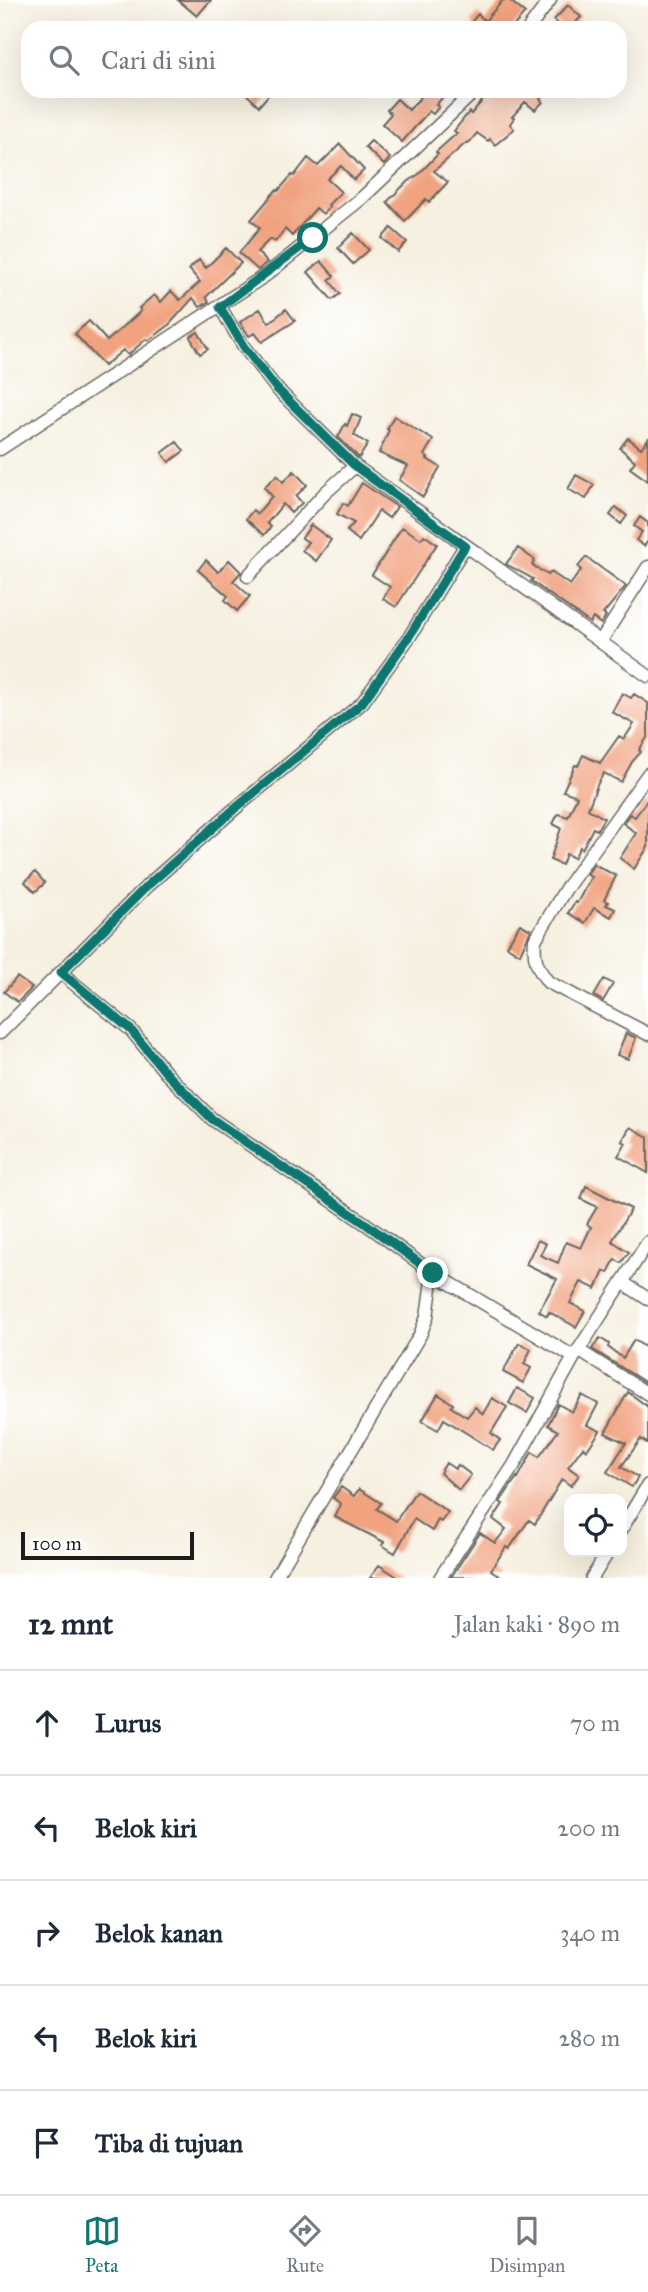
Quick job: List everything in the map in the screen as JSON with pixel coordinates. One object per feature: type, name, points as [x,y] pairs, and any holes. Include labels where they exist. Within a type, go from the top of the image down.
[{"type":"street","points":[[534,21],[550,0]]},
{"type":"street","points":[[0,449],[266,275],[362,198],[468,98]]},
{"type":"street","points":[[220,307],[244,347],[276,388],[355,466],[648,676]]},
{"type":"street","points":[[248,576],[325,493],[355,466]]},
{"type":"street","points":[[0,1033],[148,885],[362,703],[410,635],[465,546]]},
{"type":"street","points":[[600,642],[648,567]]},
{"type":"street","points":[[648,774],[565,890],[535,940],[534,950],[538,970],[548,982],[648,1034]]},
{"type":"street","points":[[61,972],[131,1030],[166,1073],[212,1119],[433,1273],[648,1394]]},
{"type":"street","points":[[440,1578],[514,1465],[576,1354],[648,1242]]},
{"type":"street","points":[[275,1578],[420,1335],[428,1317],[433,1273]]},
{"type":"street","points":[[622,1282],[648,1299]]},
{"type":"street","points":[[627,1520],[648,1485]]},
{"type":"street","points":[[592,1578],[605,1557]]},
{"type":"building","points":[[178,0],[211,0],[197,16]]},
{"type":"building","points":[[503,0],[509,0],[525,13],[518,21],[485,21]]},
{"type":"building","points":[[568,5],[581,17],[577,21],[554,20]]},
{"type":"building","points":[[478,14],[485,21],[472,21]]},
{"type":"building","points":[[250,98],[266,98],[259,106]]},
{"type":"building","points":[[420,98],[442,98],[433,114],[429,111],[402,142],[382,124],[391,114],[387,110],[397,99],[409,110]]},
{"type":"building","points":[[485,98],[541,98],[543,102],[535,110],[525,102],[512,117],[514,118],[510,124],[514,129],[495,145],[490,139],[488,141],[477,133],[468,144],[467,142],[434,171],[448,182],[429,202],[426,199],[405,221],[387,202],[419,174],[438,154],[436,152],[457,133],[454,131],[469,112],[471,114]]},
{"type":"building","points":[[371,141],[390,158],[384,165],[365,147]]},
{"type":"building","points":[[340,144],[364,170],[354,180],[341,166],[327,179],[341,192],[328,205],[330,207],[323,214],[316,208],[292,236],[285,229],[275,242],[270,239],[257,252],[267,262],[258,270],[239,253],[260,228],[251,220],[308,158],[318,166]]},
{"type":"building","points":[[391,228],[407,242],[398,252],[382,238]]},
{"type":"building","points":[[353,233],[369,250],[353,264],[338,248]]},
{"type":"building","points":[[226,248],[241,263],[206,297],[209,302],[200,307],[193,298],[168,326],[148,341],[146,339],[128,355],[123,350],[104,366],[75,334],[89,321],[107,341],[141,311],[139,308],[154,295],[161,302],[171,291],[180,300],[200,282],[189,269],[199,260],[206,268]]},
{"type":"building","points":[[321,261],[334,276],[329,280],[340,294],[332,300],[308,272]]},
{"type":"building","points":[[260,309],[269,323],[286,309],[295,321],[262,342],[255,333],[249,336],[240,322]]},
{"type":"building","points":[[198,332],[208,349],[200,354],[190,337]]},
{"type":"building","points":[[352,414],[361,418],[354,435],[368,444],[359,458],[338,437]]},
{"type":"building","points":[[394,416],[433,440],[424,455],[440,467],[423,497],[399,480],[408,466],[379,453]]},
{"type":"building","points":[[628,438],[641,448],[648,439],[648,481],[630,468],[635,461],[620,448]]},
{"type":"building","points":[[177,442],[184,451],[169,462],[162,453]]},
{"type":"building","points":[[294,471],[307,485],[296,496],[302,503],[291,513],[283,504],[267,523],[271,527],[264,535],[246,519],[253,510],[257,514],[272,496],[264,487],[277,475],[283,482]]},
{"type":"building","points":[[576,475],[594,485],[586,499],[568,489]]},
{"type":"building","points":[[362,483],[397,507],[389,518],[379,511],[359,541],[347,531],[354,523],[337,514],[343,503],[348,506]]},
{"type":"building","points":[[616,507],[627,516],[621,524],[610,515]]},
{"type":"building","points":[[640,517],[648,523],[648,541],[644,546],[636,540],[642,532],[634,526]]},
{"type":"building","points":[[311,525],[331,540],[316,561],[302,550],[308,542],[302,538]]},
{"type":"building","points":[[402,527],[421,539],[424,535],[437,544],[396,607],[383,599],[390,587],[372,575]]},
{"type":"building","points":[[518,548],[535,560],[532,565],[548,575],[551,572],[570,585],[581,570],[578,567],[586,557],[626,586],[603,614],[606,616],[601,624],[593,618],[590,623],[531,581],[533,579],[506,564]]},
{"type":"building","points":[[206,560],[218,572],[229,560],[241,572],[233,581],[250,596],[237,611],[225,600],[228,596],[198,570]]},
{"type":"building","points":[[622,693],[631,698],[634,694],[648,703],[648,736],[621,782],[604,773],[588,809],[604,818],[597,830],[593,828],[574,858],[566,854],[562,865],[550,860],[561,828],[553,824],[558,814],[568,817],[577,796],[563,791],[575,765],[578,766],[583,755],[600,763],[619,736],[624,739],[634,724],[612,712]]},
{"type":"building","points":[[648,799],[648,847],[634,869],[620,858],[636,833],[623,823],[630,814],[635,817]]},
{"type":"building","points":[[594,864],[616,876],[604,900],[608,902],[606,905],[615,909],[611,917],[594,908],[585,923],[568,913],[575,902],[577,903],[591,877],[587,874]]},
{"type":"building","points":[[35,872],[45,883],[35,892],[25,882]]},
{"type":"building","points":[[520,924],[531,930],[520,954],[507,946]]},
{"type":"building","points":[[17,977],[32,988],[18,1002],[4,992]]},
{"type":"building","points":[[604,979],[613,984],[603,1001],[594,996]]},
{"type":"building","points":[[626,1033],[636,1038],[628,1059],[617,1055]]},
{"type":"building","points":[[630,1127],[648,1137],[648,1173],[618,1156],[626,1143],[622,1141]]},
{"type":"building","points":[[586,1186],[631,1209],[612,1241],[629,1252],[621,1263],[615,1259],[608,1273],[604,1271],[596,1289],[581,1282],[570,1303],[585,1311],[576,1327],[549,1312],[547,1316],[539,1311],[557,1279],[526,1264],[538,1240],[546,1244],[540,1255],[558,1263],[566,1242],[581,1248],[591,1227],[587,1224],[597,1207],[581,1199]]},
{"type":"building","points":[[600,1338],[623,1358],[634,1340],[648,1349],[648,1384],[592,1349]]},
{"type":"building","points":[[519,1343],[531,1349],[524,1364],[531,1368],[523,1383],[503,1372]]},
{"type":"building","points":[[517,1388],[535,1398],[527,1413],[509,1403]]},
{"type":"building","points":[[628,1392],[648,1407],[648,1444],[641,1439],[621,1467],[638,1477],[632,1487],[607,1472],[626,1443],[605,1433]]},
{"type":"building","points":[[438,1394],[453,1404],[451,1407],[467,1417],[475,1407],[483,1414],[492,1398],[507,1407],[491,1433],[500,1440],[493,1450],[444,1419],[438,1430],[422,1421]]},
{"type":"building","points":[[582,1395],[598,1404],[587,1425],[600,1431],[587,1450],[583,1447],[568,1467],[579,1475],[571,1486],[562,1479],[535,1524],[529,1520],[509,1549],[506,1547],[491,1570],[502,1578],[451,1577],[480,1533],[495,1543],[506,1529],[493,1519],[503,1504],[500,1502],[518,1478],[532,1452],[539,1457],[558,1431],[548,1425],[558,1404],[572,1412]]},
{"type":"building","points":[[446,1463],[455,1469],[458,1465],[471,1475],[459,1490],[440,1473]]},
{"type":"building","points":[[341,1487],[354,1496],[359,1489],[381,1503],[377,1509],[396,1521],[416,1491],[448,1512],[441,1522],[438,1520],[432,1531],[414,1519],[395,1553],[382,1545],[384,1542],[335,1517],[341,1504],[333,1498]]},
{"type":"building","points":[[379,1565],[399,1578],[370,1578]]},
{"type":"route","points":[[313,238],[220,307],[244,347],[276,388],[355,466],[465,546],[410,635],[362,703],[199,839],[148,885],[61,972],[131,1030],[166,1073],[212,1119],[433,1273]]}]
